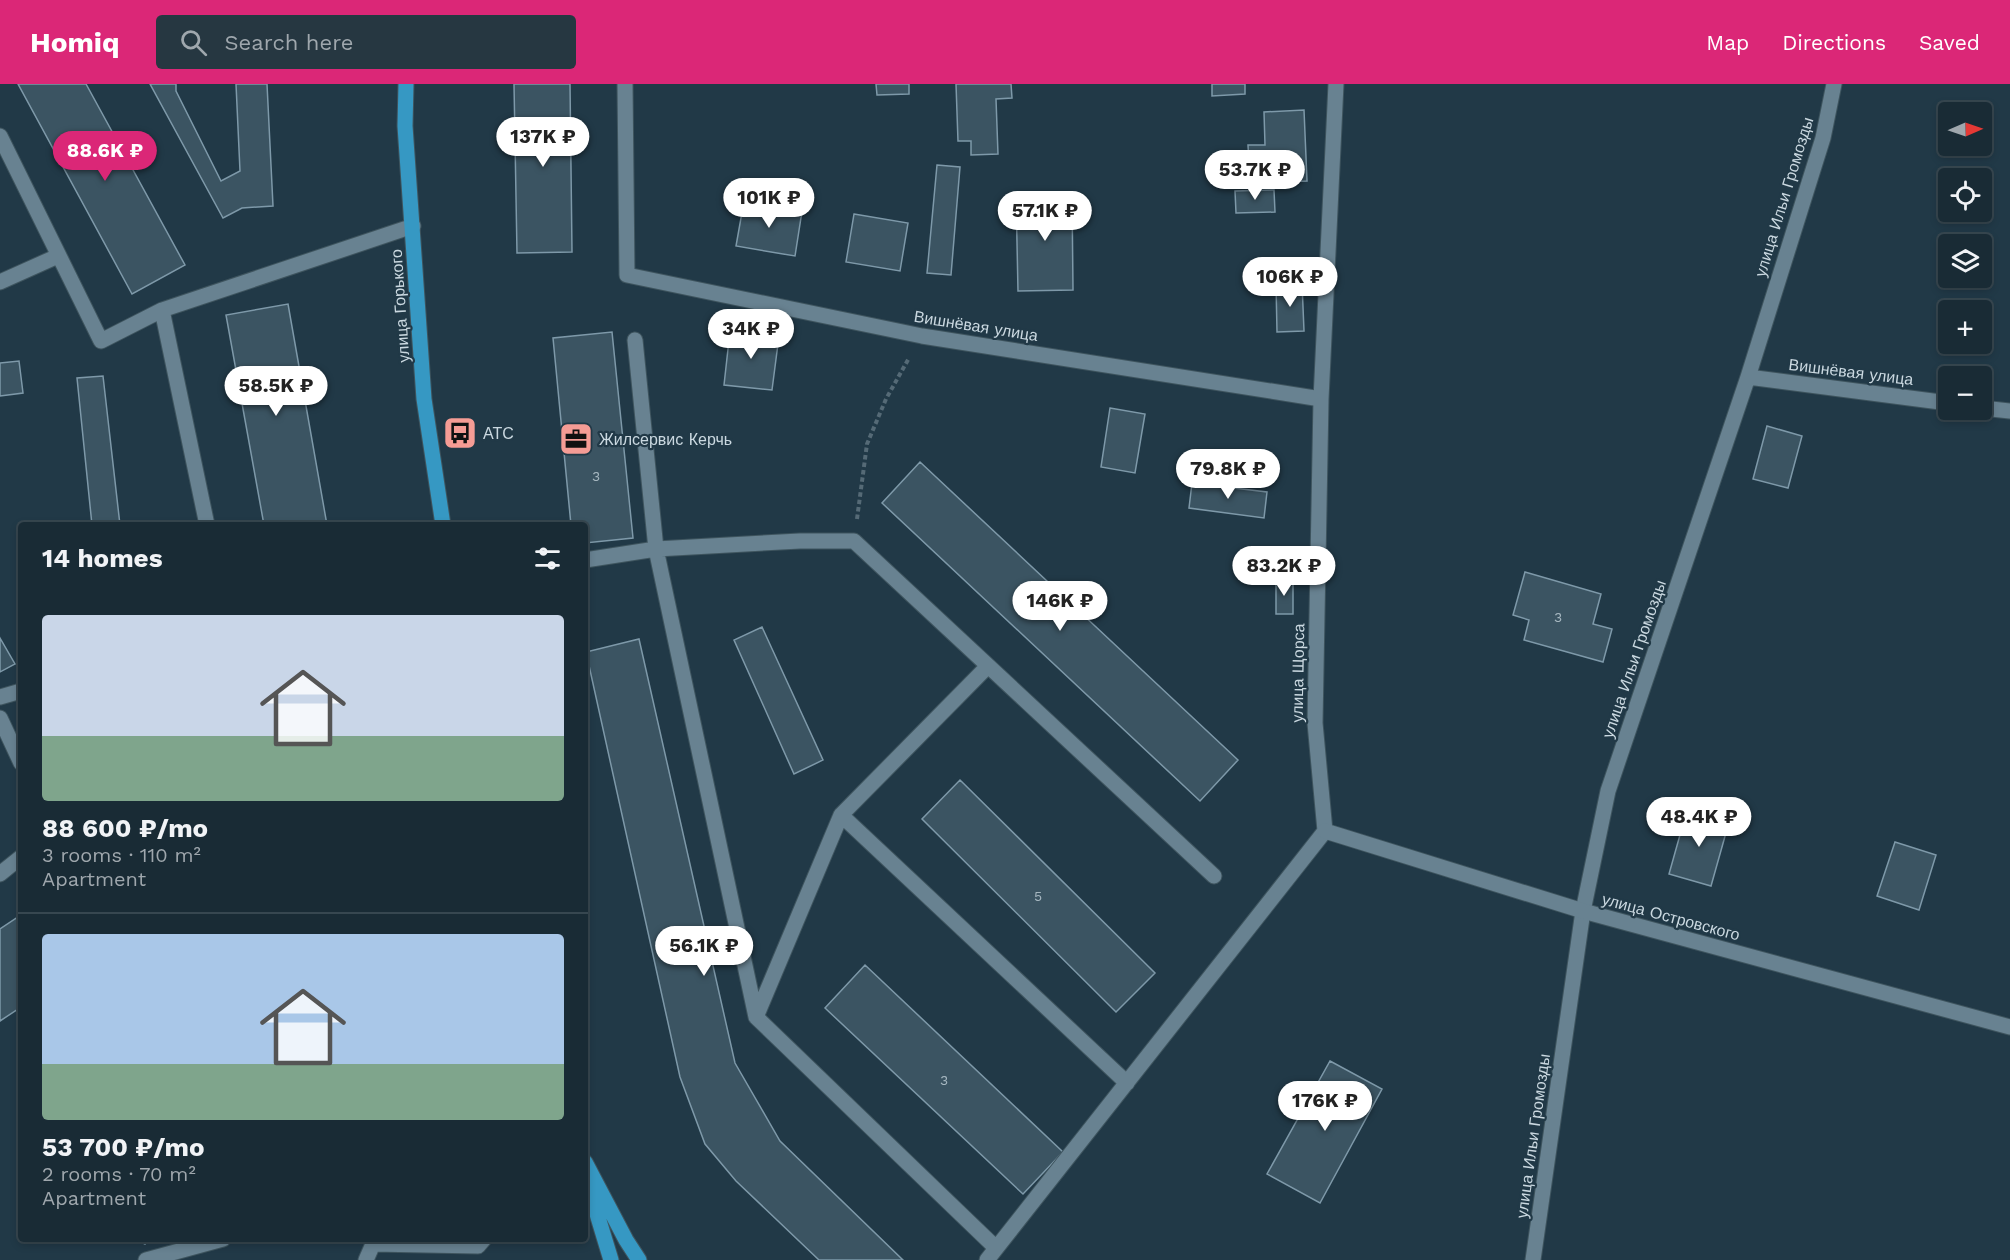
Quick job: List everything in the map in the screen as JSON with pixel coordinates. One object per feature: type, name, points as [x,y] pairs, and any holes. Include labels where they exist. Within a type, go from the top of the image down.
[{"type":"main road","name":"улица Горького","points":[[406,84],[405,126],[424,399],[443,522]]},
{"type":"main road","points":[[588,1168],[639,1260]]},
{"type":"main road","points":[[588,1186],[611,1260]]},
{"type":"street","name":"Вишнёвая улица","points":[[626,84],[627,275],[922,336],[1321,399]]},
{"type":"street","name":"улица Щорса","points":[[1325,831],[1315,723],[1321,399],[1336,84]]},
{"type":"street","name":"улица Ильи Громозды","points":[[1533,1260],[1583,911],[1608,791],[1748,377],[1823,138],[1834,84]]},
{"type":"street","points":[[0,136],[101,341],[162,310],[413,226]]},
{"type":"street","points":[[0,282],[58,256]]},
{"type":"street","points":[[162,310],[206,522]]},
{"type":"street","points":[[635,340],[656,549],[756,1017],[991,1254],[1325,831]]},
{"type":"street","name":"Вишнёвая улица","points":[[1748,377],[1938,402]]},
{"type":"street","points":[[1992,409],[2010,411]]},
{"type":"street","points":[[588,560],[656,549],[800,541],[854,541],[1214,876]]},
{"type":"street","points":[[756,1017],[842,815],[988,666]]},
{"type":"street","points":[[0,697],[18,692]]},
{"type":"street","points":[[0,718],[18,757]]},
{"type":"street","points":[[842,815],[1127,1083]]},
{"type":"street","name":"улица Островского","points":[[1325,831],[1583,911],[2010,1027]]},
{"type":"street","points":[[0,874],[18,859]]},
{"type":"street","points":[[146,1260],[212,1242]]},
{"type":"street","points":[[366,1260],[372,1242]]},
{"type":"street","points":[[393,1242],[478,1246],[481,1242]]},
{"type":"path","points":[[854,541],[867,444],[886,399],[922,336]]},
{"type":"building","points":[[18,84],[86,84],[185,265],[132,294]]},
{"type":"building","points":[[150,84],[176,84],[176,91],[221,181],[240,171],[236,84],[267,84],[273,206],[242,208],[223,218]]},
{"type":"building","points":[[514,84],[570,84],[572,252],[517,253]]},
{"type":"building","points":[[876,84],[909,84],[909,94],[877,95]]},
{"type":"building","points":[[956,84],[1011,84],[1012,98],[996,99],[998,154],[971,155],[971,141],[958,141]]},
{"type":"building","points":[[1212,84],[1245,84],[1245,94],[1212,96]]},
{"type":"building","points":[[1304,110],[1307,181],[1250,183],[1248,145],[1265,145],[1264,112]]},
{"type":"building","points":[[937,165],[960,167],[951,275],[927,273]]},
{"type":"building","points":[[1274,190],[1275,212],[1236,213],[1235,191]]},
{"type":"building","points":[[1072,193],[1073,290],[1018,291],[1016,194]]},
{"type":"building","points":[[744,201],[802,211],[795,256],[736,246]]},
{"type":"building","points":[[854,214],[908,223],[900,271],[846,262]]},
{"type":"building","points":[[1302,283],[1304,331],[1277,332],[1276,284]]},
{"type":"building","points":[[288,304],[326,522],[263,522],[226,315]]},
{"type":"building","points":[[730,331],[779,336],[772,390],[724,385]]},
{"type":"building","points":[[612,332],[633,538],[588,543],[588,522],[571,522],[553,338]]},
{"type":"building","points":[[19,361],[23,393],[0,396],[0,363]]},
{"type":"building","points":[[103,376],[120,522],[92,522],[77,378]]},
{"type":"building","points":[[1110,408],[1145,414],[1135,473],[1101,467]]},
{"type":"building","points":[[1767,426],[1802,436],[1788,488],[1753,479]]},
{"type":"building","points":[[920,462],[1238,760],[1200,801],[882,503]]},
{"type":"building","points":[[1192,483],[1267,492],[1264,518],[1189,508]]},
{"type":"building","points":[[1525,572],[1601,594],[1593,624],[1612,629],[1603,662],[1524,640],[1529,620],[1513,615]]},
{"type":"building","points":[[1276,580],[1293,580],[1293,614],[1276,614]]},
{"type":"building","points":[[762,627],[823,760],[794,774],[734,640]]},
{"type":"building","points":[[0,638],[15,664],[0,672]]},
{"type":"building","points":[[639,639],[735,1063],[780,1141],[903,1260],[819,1260],[736,1181],[705,1144],[680,1077],[588,661],[588,652]]},
{"type":"building","points":[[960,780],[1155,973],[1116,1012],[922,819]]},
{"type":"building","points":[[1687,810],[1729,822],[1711,886],[1669,874]]},
{"type":"building","points":[[1895,842],[1936,855],[1919,910],[1877,896]]},
{"type":"building","points":[[18,917],[18,1009],[0,1021],[0,929]]},
{"type":"building","points":[[865,965],[1063,1152],[1023,1194],[825,1008]]},
{"type":"building","points":[[1330,1061],[1382,1089],[1320,1203],[1267,1174]]},
{"type":"place","name":"АТС","points":[[460,433]]},
{"type":"place","name":"Жилсервис Керчь","points":[[576,439]]}]
